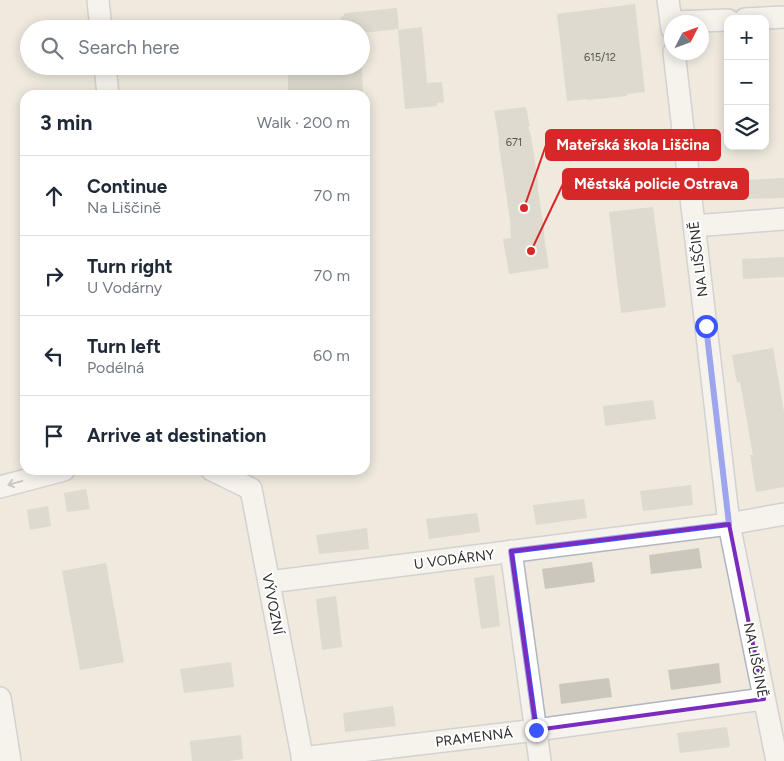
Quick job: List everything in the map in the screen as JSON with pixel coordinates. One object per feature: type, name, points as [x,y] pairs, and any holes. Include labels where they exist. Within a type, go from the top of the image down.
[{"type":"street","points":[[98,0],[100,20]]},
{"type":"street","points":[[668,0],[670,15]]},
{"type":"street","points":[[769,18],[784,17]]},
{"type":"street","points":[[709,21],[724,20]]},
{"type":"street","name":"NA LIŠČINĚ","points":[[675,60],[729,524],[777,761]]},
{"type":"street","points":[[106,75],[107,90]]},
{"type":"street","points":[[694,226],[784,219]]},
{"type":"street","points":[[0,487],[45,475]]},
{"type":"street","name":"VÝVOZNÍ","points":[[222,475],[251,489],[303,759]]},
{"type":"street","name":"U VODÁRNY","points":[[269,582],[729,524],[784,514]]},
{"type":"street","points":[[511,551],[540,761]]},
{"type":"street","points":[[0,698],[10,761]]},
{"type":"street","name":"PRAMENNÁ","points":[[303,759],[764,699]]},
{"type":"highlighted area","points":[[729,524],[764,699],[536,730],[511,551]]},
{"type":"building","points":[[635,4],[645,92],[627,94],[627,96],[567,101],[557,14]]},
{"type":"building","points":[[397,8],[399,29],[370,32],[370,20],[340,20],[345,13]]},
{"type":"building","points":[[422,27],[427,83],[442,82],[444,102],[437,103],[437,106],[405,109],[398,30]]},
{"type":"building","points":[[288,75],[362,75],[363,90],[288,90]]},
{"type":"building","points":[[526,107],[549,268],[509,274],[503,239],[511,238],[510,220],[494,111]]},
{"type":"building","points":[[784,178],[784,198],[740,199],[739,180]]},
{"type":"building","points":[[653,207],[666,307],[621,313],[609,212]]},
{"type":"building","points":[[784,257],[784,277],[743,279],[742,259]]},
{"type":"building","points":[[773,348],[784,412],[784,487],[756,492],[750,455],[753,455],[740,382],[737,383],[732,355]]},
{"type":"building","points":[[653,400],[656,419],[605,426],[603,406]]},
{"type":"building","points":[[691,485],[693,505],[643,511],[640,491]]},
{"type":"building","points":[[86,489],[90,509],[67,512],[64,493]]},
{"type":"building","points":[[584,499],[587,518],[536,525],[533,505]]},
{"type":"building","points":[[48,506],[51,526],[30,530],[27,510]]},
{"type":"building","points":[[477,513],[480,532],[429,539],[426,519]]},
{"type":"building","points":[[367,528],[369,549],[319,554],[316,535]]},
{"type":"building","points":[[699,548],[702,568],[651,574],[649,555]]},
{"type":"building","points":[[592,562],[595,582],[545,589],[542,569]]},
{"type":"building","points":[[106,563],[124,662],[80,670],[62,571]]},
{"type":"building","points":[[494,575],[500,626],[481,629],[474,578]]},
{"type":"building","points":[[336,596],[342,647],[322,650],[316,599]]},
{"type":"building","points":[[231,662],[234,687],[184,693],[180,669]]},
{"type":"building","points":[[719,663],[721,683],[671,690],[668,670]]},
{"type":"building","points":[[609,678],[612,697],[561,704],[559,684]]},
{"type":"building","points":[[393,706],[396,726],[345,732],[343,713]]},
{"type":"building","points":[[727,727],[730,747],[680,753],[677,733]]},
{"type":"building","points":[[241,735],[243,759],[192,761],[190,741]]},
{"type":"place","name":"Mateřská škola Liščina","points":[[524,208]]},
{"type":"place","name":"Městská policie Ostrava","points":[[531,251]]},
{"type":"route","points":[[536,730],[511,551],[729,524],[706,326]]}]
